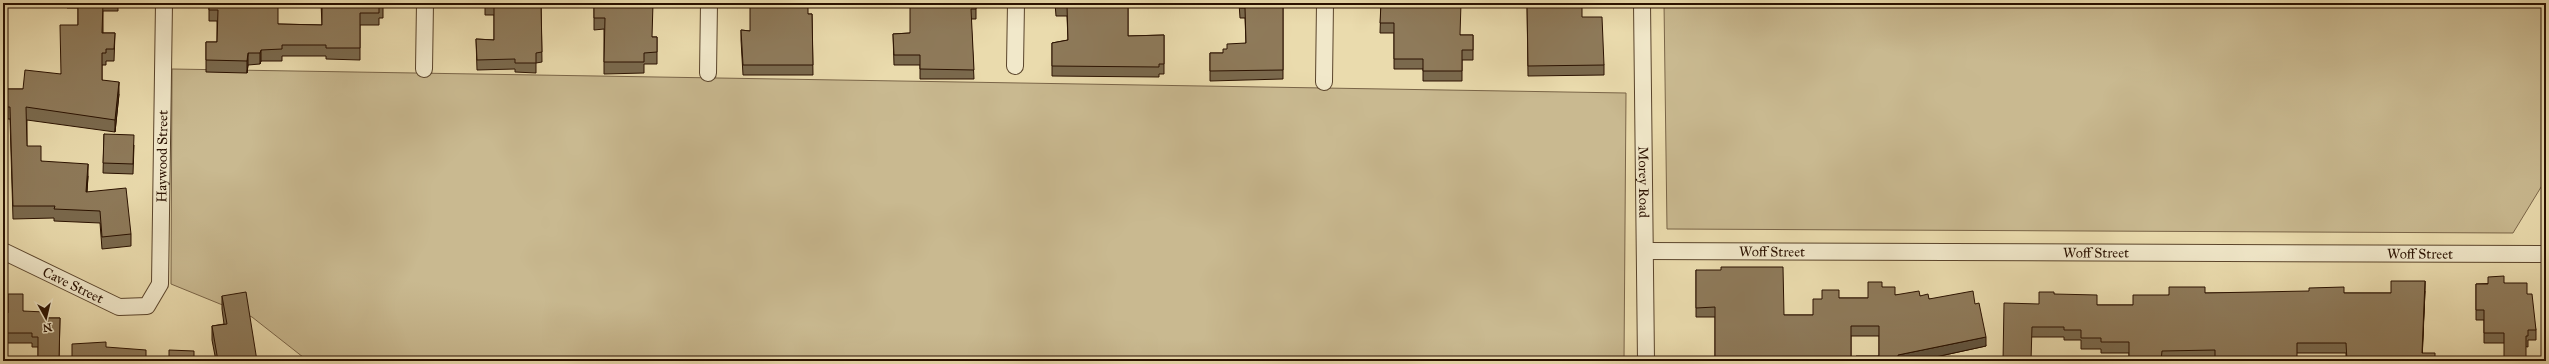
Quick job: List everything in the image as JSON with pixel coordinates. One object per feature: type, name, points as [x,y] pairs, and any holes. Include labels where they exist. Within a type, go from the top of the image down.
[{"type":"street","name":"Haywood Street","points":[[147,306],[160,284],[164,3]]},
{"type":"street","points":[[424,69],[425,3]]},
{"type":"street","points":[[708,3],[708,73]]},
{"type":"street","points":[[1015,66],[1016,3]]},
{"type":"street","points":[[1324,82],[1325,3]]},
{"type":"street","name":"Morey Road","points":[[1642,3],[1646,251],[1646,361]]},
{"type":"street","name":"Cave Street","points":[[3,251],[119,307],[147,306]]},
{"type":"street","name":"Woff Street","points":[[1646,251],[2546,254]]},
{"type":"shaded area","points":[[1664,3],[2546,3],[2546,179],[2513,233],[1667,229]]},
{"type":"shaded area","points":[[172,69],[1626,93],[1624,361],[308,361],[252,317],[171,284]]},
{"type":"building","points":[[78,3],[103,3],[102,33],[115,33],[114,49],[106,49],[106,53],[102,53],[102,80],[119,82],[115,120],[26,107],[27,146],[41,146],[41,161],[88,164],[86,192],[126,188],[131,234],[102,237],[100,211],[54,209],[55,206],[13,206],[10,107],[3,107],[3,89],[23,89],[25,70],[61,74],[60,25],[78,25]]},
{"type":"building","points":[[209,3],[278,3],[278,24],[322,25],[322,3],[383,3],[383,6],[379,6],[379,13],[360,13],[360,48],[326,48],[326,45],[282,45],[282,49],[261,50],[260,53],[248,53],[247,61],[206,60],[206,42],[217,42],[218,10],[209,10]]},
{"type":"building","points":[[485,3],[541,3],[542,52],[536,53],[536,63],[515,63],[515,59],[477,60],[476,39],[494,40],[494,5],[485,5]]},
{"type":"building","points":[[594,3],[653,3],[652,37],[657,37],[657,52],[644,53],[644,62],[604,62],[605,18],[594,18]]},
{"type":"building","points":[[750,3],[808,3],[808,14],[812,14],[813,65],[743,65],[741,30],[750,31]]},
{"type":"building","points":[[910,3],[976,3],[976,9],[971,9],[974,70],[920,69],[920,55],[894,55],[893,34],[910,33]]},
{"type":"building","points":[[1055,3],[1128,3],[1128,36],[1164,35],[1164,64],[1159,64],[1159,67],[1052,66],[1052,43],[1068,40],[1067,6],[1056,6]]},
{"type":"building","points":[[1239,3],[1283,3],[1283,70],[1210,71],[1210,53],[1223,53],[1223,49],[1227,49],[1227,44],[1246,43],[1245,8],[1240,8]]},
{"type":"building","points":[[1381,3],[1461,3],[1460,35],[1473,35],[1473,50],[1462,50],[1462,71],[1423,71],[1423,59],[1394,59],[1394,23],[1380,23]]},
{"type":"building","points":[[1527,3],[1582,3],[1582,17],[1602,17],[1604,65],[1528,66]]},
{"type":"building","points":[[104,134],[134,135],[133,164],[103,163]]},
{"type":"building","points":[[1721,267],[1783,267],[1784,315],[1813,315],[1813,299],[1822,299],[1822,290],[1839,290],[1839,298],[1868,298],[1868,282],[1882,282],[1882,287],[1895,287],[1895,295],[1919,291],[1920,296],[1928,294],[1929,299],[1973,291],[1975,304],[1979,303],[1986,337],[1898,355],[1898,361],[1856,361],[1856,356],[1879,356],[1879,326],[1851,326],[1851,360],[1715,361],[1715,307],[1696,308],[1696,270],[1721,270]]},
{"type":"building","points":[[2504,276],[2504,283],[2527,283],[2527,294],[2532,294],[2536,330],[2528,330],[2528,336],[2526,336],[2526,361],[2504,361],[2504,333],[2484,333],[2484,310],[2476,310],[2476,284],[2488,284],[2488,277]]},
{"type":"building","points":[[2391,281],[2425,281],[2422,353],[2435,353],[2435,361],[2347,361],[2346,343],[2297,343],[2297,361],[2215,361],[2215,350],[2162,351],[2161,361],[2129,361],[2129,342],[2101,342],[2101,338],[2081,338],[2081,330],[2064,330],[2064,327],[2032,327],[2031,361],[2003,361],[2004,303],[2039,304],[2039,292],[2054,292],[2054,294],[2097,295],[2097,305],[2133,305],[2133,295],[2169,295],[2169,287],[2205,287],[2205,293],[2309,291],[2309,288],[2344,287],[2344,293],[2391,293]]},
{"type":"building","points":[[246,292],[257,361],[218,361],[212,326],[227,324],[222,296]]},
{"type":"building","points":[[8,294],[23,294],[23,311],[45,312],[45,318],[60,318],[59,359],[38,359],[38,337],[32,337],[32,333],[3,333],[3,313],[8,313]]},
{"type":"building","points":[[106,342],[106,347],[146,350],[146,361],[72,361],[72,344]]},
{"type":"building","points":[[169,350],[194,351],[194,361],[169,361]]}]
